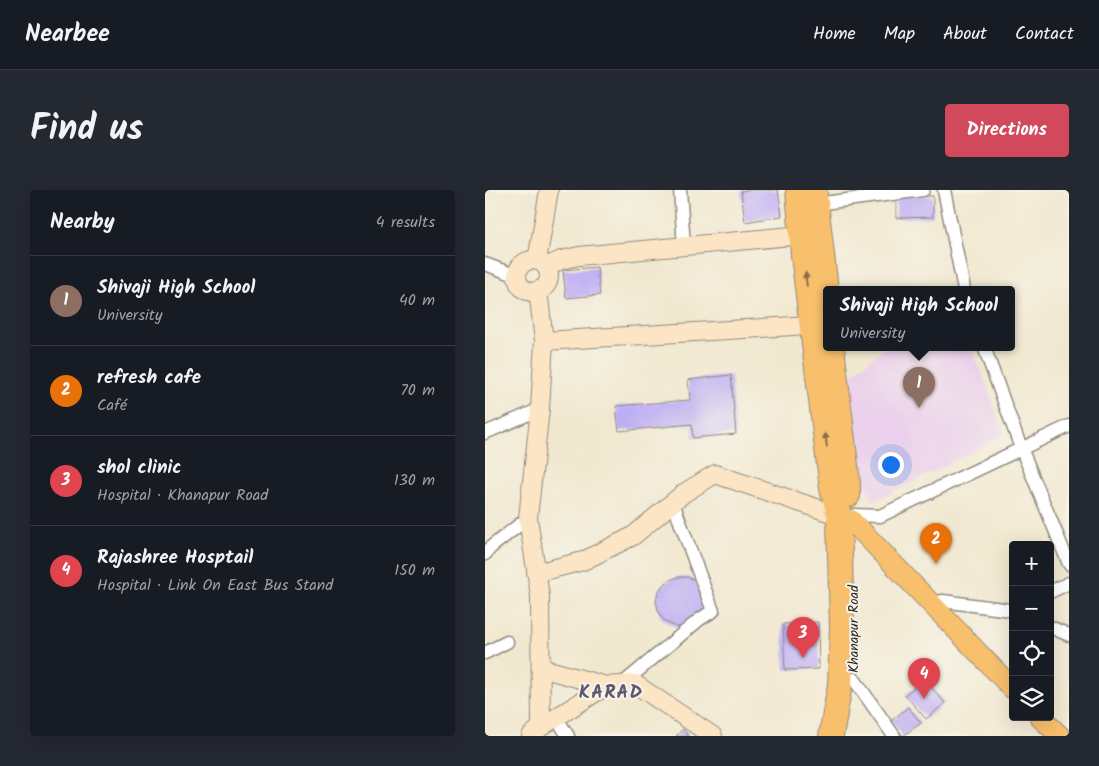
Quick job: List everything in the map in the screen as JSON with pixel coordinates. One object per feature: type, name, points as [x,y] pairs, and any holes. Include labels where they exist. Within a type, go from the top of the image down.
[{"type":"highway","points":[[809,195],[802,235],[803,255],[819,324],[832,489],[845,516]]},
{"type":"highway","points":[[809,195],[825,286]]},
{"type":"highway","points":[[831,736],[840,685],[845,516],[848,483],[832,351]]},
{"type":"highway","name":"Khanapur Road","points":[[845,516],[853,556],[855,615],[854,679],[851,708],[845,736]]},
{"type":"main road","points":[[845,516],[1009,685]]},
{"type":"main road","points":[[1044,721],[1059,736]]},
{"type":"street","points":[[549,190],[542,264],[548,272],[547,282],[538,290],[529,291],[520,286],[517,276],[518,270],[529,260],[542,264],[579,256],[802,235]]},
{"type":"street","points":[[680,190],[684,246]]},
{"type":"street","points":[[809,195],[923,190]]},
{"type":"street","points":[[944,190],[963,286]]},
{"type":"street","points":[[485,264],[517,276]]},
{"type":"street","points":[[536,732],[541,668],[540,596],[528,518],[540,409],[544,341],[538,290]]},
{"type":"street","points":[[544,341],[819,324]]},
{"type":"street","points":[[985,351],[1021,448],[1069,564]]},
{"type":"street","points":[[485,432],[540,409]]},
{"type":"street","points":[[536,573],[583,561],[633,536],[684,493],[715,474],[845,516],[880,516],[1069,426]]},
{"type":"street","points":[[536,732],[556,718],[613,685],[713,611],[673,503]]},
{"type":"street","points":[[485,554],[491,547],[528,518]]},
{"type":"street","points":[[1054,590],[1069,583]]},
{"type":"street","points":[[930,603],[943,601],[1009,610]]},
{"type":"street","points":[[1054,629],[1069,635]]},
{"type":"street","points":[[485,653],[507,642]]},
{"type":"street","points":[[541,668],[613,685],[635,684],[713,736]]},
{"type":"street","points":[[854,679],[894,736]]},
{"type":"street","points":[[556,718],[568,736]]},
{"type":"shaded area","points":[[881,351],[972,351],[980,367],[1004,434],[874,501],[846,452],[842,382]]},
{"type":"building","points":[[778,190],[782,216],[745,222],[741,191]]},
{"type":"building","points":[[896,196],[933,196],[933,217],[896,218]]},
{"type":"building","points":[[597,267],[600,295],[566,298],[563,270]]},
{"type":"building","points":[[731,375],[736,434],[693,438],[692,424],[619,431],[616,406],[690,400],[688,380]]},
{"type":"building","points":[[678,577],[687,577],[695,580],[706,607],[704,614],[684,627],[676,627],[661,617],[656,601],[658,592],[663,585]]},
{"type":"building","points":[[818,622],[819,669],[785,670],[783,624]]},
{"type":"building","points":[[924,679],[945,703],[926,719],[905,695]]},
{"type":"building","points":[[908,707],[921,723],[903,736],[891,721]]},
{"type":"building","points":[[683,729],[689,736],[676,736]]},
{"type":"place","name":"Shivaji High School","points":[[919,408]]},
{"type":"place","name":"refresh cafe","points":[[936,564]]},
{"type":"place","name":"shol clinic","points":[[803,658]]},
{"type":"place","name":"Rajashree Hosptail","points":[[924,699]]},
{"type":"district","name":"KARAD","points":[[611,693]]}]
